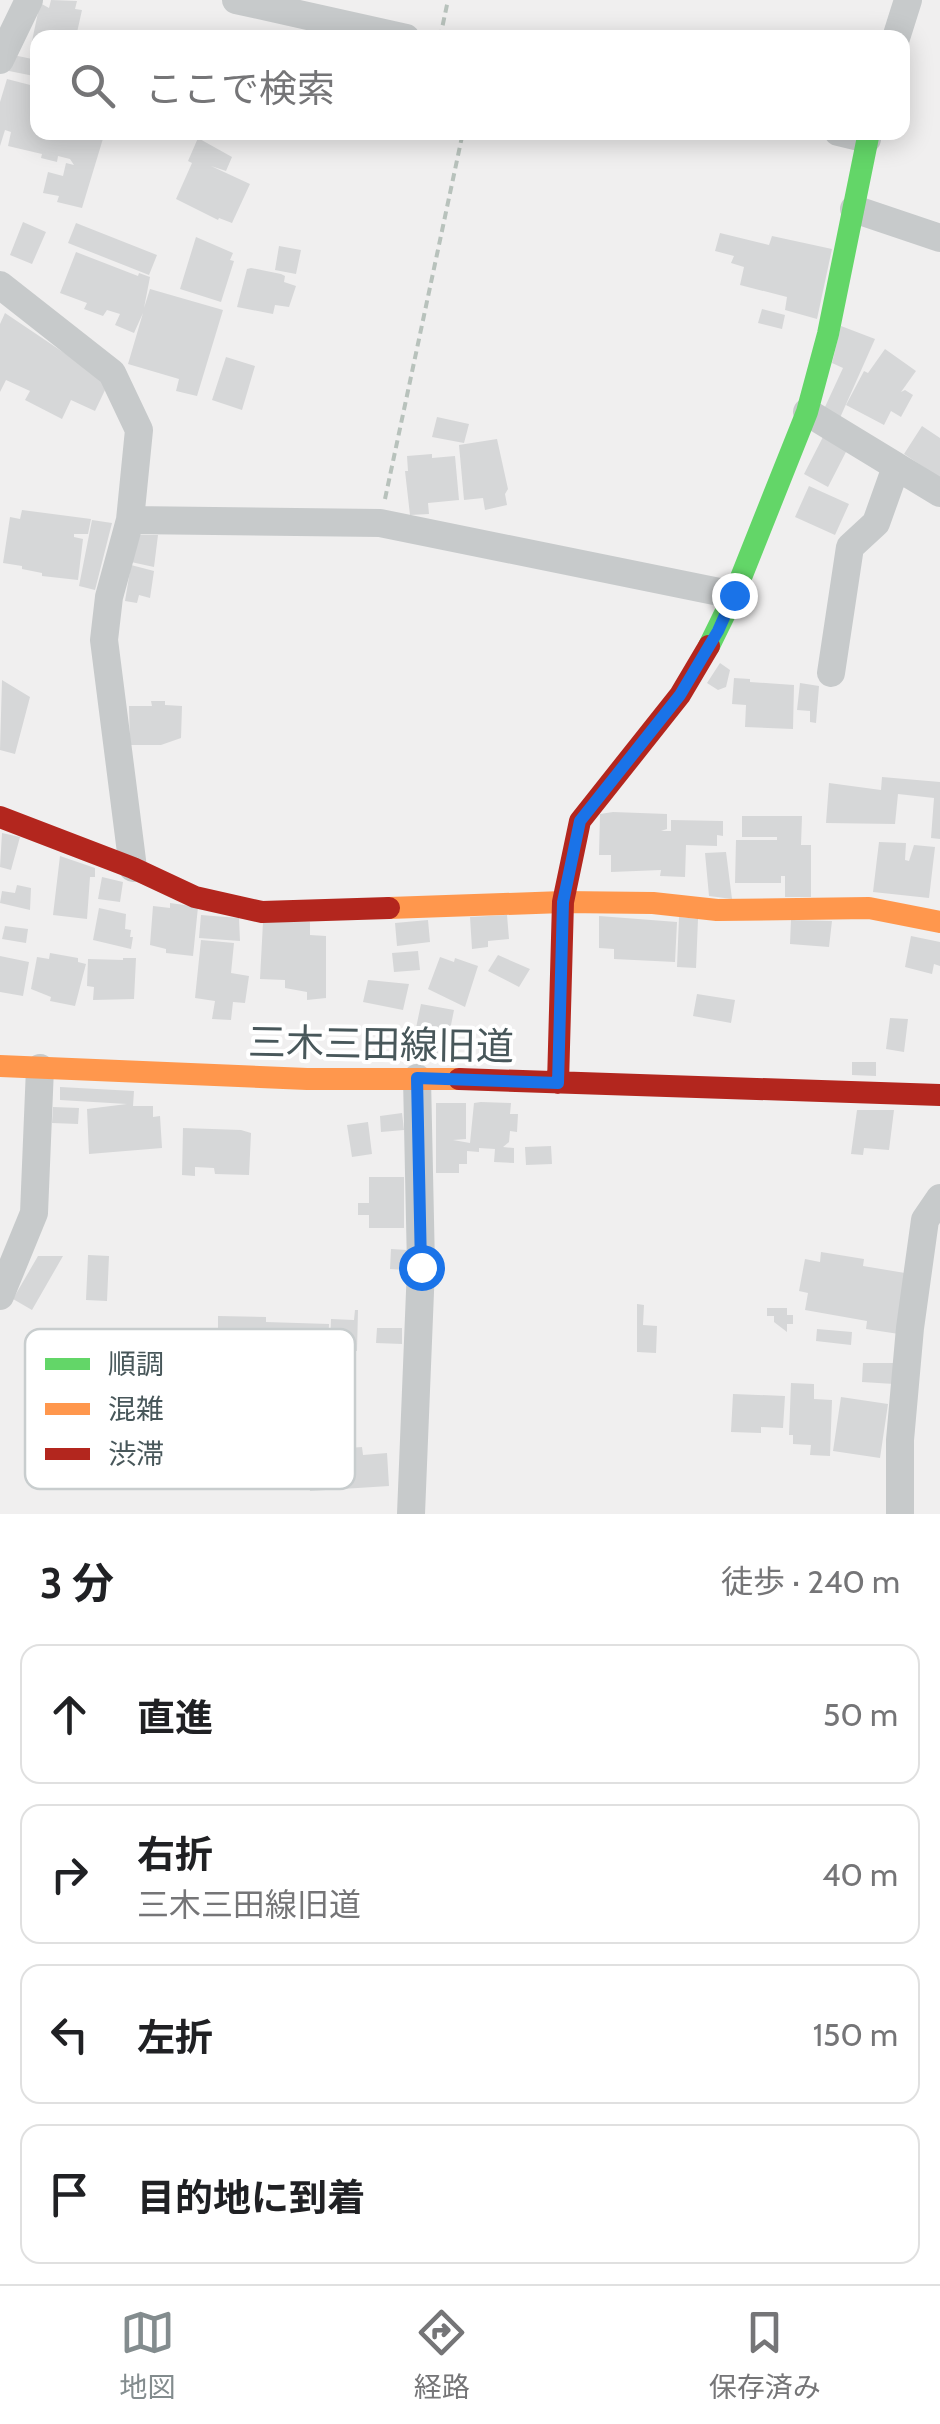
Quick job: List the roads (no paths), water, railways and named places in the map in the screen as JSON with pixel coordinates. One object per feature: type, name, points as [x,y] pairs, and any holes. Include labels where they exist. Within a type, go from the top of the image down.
[{"type":"street","points":[[0,60],[28,0]]},
{"type":"street","points":[[236,0],[370,30]]},
{"type":"street","points":[[899,30],[908,0]]},
{"type":"street","points":[[558,1083],[563,902],[580,821],[680,695],[718,631],[734,595],[806,412],[828,334],[867,140]]},
{"type":"street","points":[[854,209],[940,238]]},
{"type":"street","points":[[0,285],[112,373],[139,430],[130,520],[109,597],[104,640],[132,868]]},
{"type":"street","points":[[806,412],[940,494]]},
{"type":"street","points":[[831,673],[850,547],[876,524],[896,466]]},
{"type":"street","points":[[130,520],[380,523],[734,595]]},
{"type":"street","points":[[0,817],[195,897],[262,912],[563,902],[654,903],[717,910],[869,908],[940,922]]},
{"type":"street","name":"三木三田線旧道","points":[[0,1066],[940,1095]]},
{"type":"street","points":[[0,1296],[34,1214],[40,1068]]},
{"type":"street","points":[[411,1514],[421,1267],[417,1078]]},
{"type":"street","points":[[900,1514],[900,1440],[910,1328],[925,1220],[940,1198]]}]
